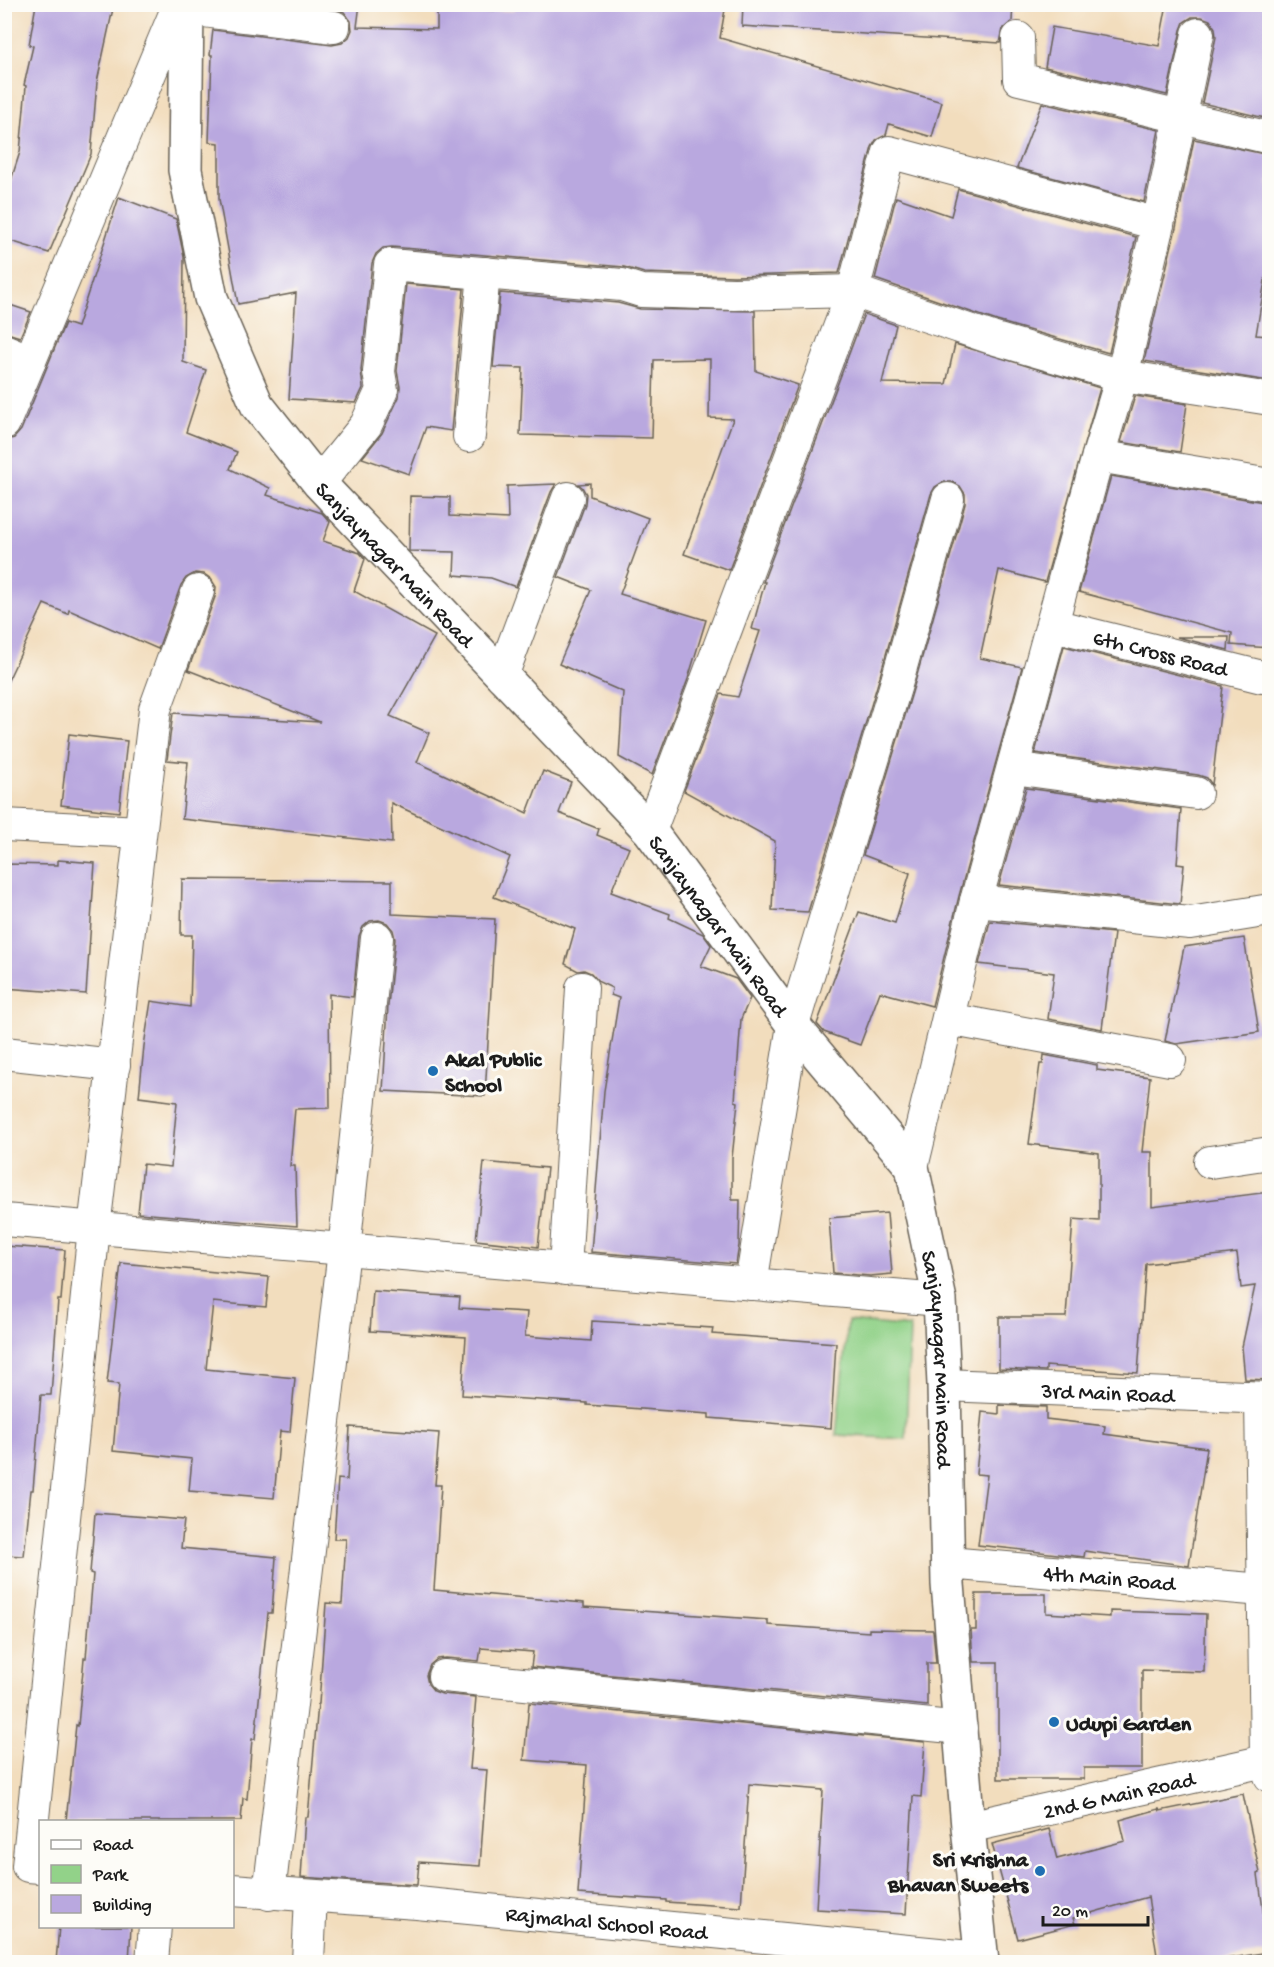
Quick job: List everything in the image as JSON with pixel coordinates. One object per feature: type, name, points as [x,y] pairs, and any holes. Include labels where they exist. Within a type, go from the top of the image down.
[{"type":"street","points":[[4,423],[17,356],[184,6],[334,27]]},
{"type":"street","name":"Sanjaynagar Main Road","points":[[184,6],[185,170],[211,298],[257,405],[319,483],[650,831],[793,1025],[912,1167],[940,1300],[948,1584],[981,1960]]},
{"type":"street","points":[[912,1167],[976,901],[1122,376],[1158,224],[1198,34]]},
{"type":"street","points":[[1018,38],[1019,79],[1269,138]]},
{"type":"street","points":[[650,831],[853,291],[889,152],[1158,224]]},
{"type":"street","points":[[319,483],[366,425],[382,390],[379,372],[390,266],[622,285],[641,291],[734,294],[853,291],[992,338],[1122,376],[1269,399]]},
{"type":"street","points":[[469,436],[484,273]]},
{"type":"street","points":[[1098,456],[1269,485]]},
{"type":"street","points":[[502,676],[568,498]]},
{"type":"street","points":[[751,1284],[793,1025],[897,681],[948,499]]},
{"type":"street","points":[[39,1867],[28,1866],[94,1228],[155,709],[198,591]]},
{"type":"street","name":"6th Cross Road","points":[[1053,625],[1269,676]]},
{"type":"street","points":[[1013,768],[1196,793]]},
{"type":"street","points":[[4,825],[140,832]]},
{"type":"street","points":[[976,901],[1190,923],[1269,910]]},
{"type":"street","points":[[269,1894],[344,1250],[377,938]]},
{"type":"street","points":[[565,1269],[582,988]]},
{"type":"street","points":[[948,1019],[1170,1060]]},
{"type":"street","points":[[4,1053],[114,1065]]},
{"type":"street","points":[[1210,1162],[1269,1153]]},
{"type":"street","points":[[4,1220],[940,1300]]},
{"type":"street","name":"3rd Main Road","points":[[944,1385],[1265,1398]]},
{"type":"street","points":[[1265,1398],[1268,1765]]},
{"type":"street","name":"4th Main Road","points":[[948,1563],[1266,1590]]},
{"type":"street","points":[[444,1676],[961,1728]]},
{"type":"street","name":"2nd G Main Road","points":[[968,1827],[1268,1765]]},
{"type":"street","name":"Rajmahal School Road","points":[[234,1890],[429,1905],[981,1960]]},
{"type":"street","points":[[308,1962],[311,1896]]},
{"type":"street","points":[[152,1962],[155,1928]]},
{"type":"green space","points":[[848,1321],[910,1327],[906,1439],[836,1435]]},
{"type":"building","points":[[36,4],[114,4],[97,82],[91,154],[49,253],[4,239],[4,202],[20,152],[26,86],[24,85],[33,46],[29,45]]},
{"type":"building","points":[[298,4],[360,4],[357,27],[437,29],[437,9],[514,11],[514,4],[726,4],[720,38],[942,102],[932,137],[889,124],[886,135],[876,140],[872,147],[839,273],[734,276],[644,273],[624,267],[383,248],[376,254],[372,263],[361,370],[363,388],[356,403],[289,399],[296,293],[238,304],[219,199],[219,143],[209,142],[212,55],[210,55],[213,30],[332,45],[342,43],[349,37],[352,30],[351,21],[344,12]]},
{"type":"building","points":[[743,4],[1013,4],[1012,21],[1003,29],[1000,43],[742,26]]},
{"type":"building","points":[[1167,4],[1269,4],[1269,119],[1202,103],[1216,37],[1215,28],[1210,20],[1202,17],[1192,17],[1184,22],[1167,95],[1045,67],[1052,27],[1159,46]]},
{"type":"building","points":[[1042,103],[1159,130],[1144,202],[1017,168]]},
{"type":"building","points":[[1194,139],[1269,155],[1269,256],[1256,335],[1269,336],[1269,381],[1144,361],[1176,228]]},
{"type":"building","points":[[958,189],[1136,237],[1109,353],[997,321],[875,279],[896,197],[951,216]]},
{"type":"building","points":[[119,197],[176,219],[184,257],[183,362],[206,370],[186,432],[237,452],[230,469],[270,488],[267,495],[322,513],[330,522],[323,541],[360,553],[365,559],[354,591],[435,636],[390,716],[429,733],[417,762],[527,813],[543,771],[571,782],[559,813],[599,829],[597,835],[629,848],[611,892],[670,914],[669,918],[703,934],[711,945],[701,966],[736,979],[750,998],[741,1019],[735,1101],[738,1102],[732,1158],[732,1200],[740,1200],[739,1245],[736,1264],[591,1252],[604,1091],[619,998],[611,995],[612,988],[599,982],[591,973],[584,970],[578,971],[565,964],[575,929],[494,897],[510,857],[391,803],[392,843],[182,819],[188,762],[167,760],[173,713],[320,722],[188,670],[215,597],[216,587],[211,579],[204,574],[195,573],[186,578],[181,585],[158,649],[69,610],[68,614],[44,604],[4,689],[4,441],[14,438],[21,430],[65,323],[77,327]]},
{"type":"building","points":[[406,284],[464,289],[451,431],[426,427],[409,474],[362,458],[382,433],[399,397],[397,371]]},
{"type":"building","points":[[500,293],[618,303],[640,309],[755,311],[756,371],[798,385],[729,570],[684,554],[733,419],[709,418],[710,359],[654,360],[652,438],[520,435],[523,368],[493,367]]},
{"type":"building","points":[[4,303],[31,312],[20,337],[4,332]]},
{"type":"building","points":[[864,314],[896,325],[882,383],[946,384],[955,344],[1100,388],[1045,582],[999,570],[980,658],[1022,667],[959,896],[932,1006],[880,992],[860,1045],[824,1032],[817,1024],[859,912],[895,923],[910,873],[863,855],[914,686],[965,504],[965,494],[960,486],[952,482],[943,482],[935,487],[931,494],[880,676],[808,912],[772,910],[775,841],[684,791],[721,694],[738,697],[760,631],[752,629],[765,582],[763,582]]},
{"type":"building","points":[[1135,396],[1187,404],[1180,452],[1121,442]]},
{"type":"building","points":[[1111,476],[1269,503],[1269,648],[1231,645],[1232,633],[1079,592]]},
{"type":"building","points":[[590,483],[590,496],[648,518],[620,594],[706,620],[688,679],[652,775],[619,757],[623,692],[559,664],[591,590],[558,577],[585,504],[586,494],[578,484]]},
{"type":"building","points":[[556,484],[516,587],[491,578],[454,575],[455,552],[409,551],[410,496],[450,497],[450,516],[508,519],[507,486]]},
{"type":"building","points":[[1177,637],[1229,637],[1228,650]]},
{"type":"building","points":[[1064,646],[1223,686],[1212,785],[1207,778],[1198,775],[1035,753]]},
{"type":"building","points":[[69,734],[127,741],[119,812],[61,805]]},
{"type":"building","points":[[1026,788],[1181,809],[1177,864],[1184,865],[1180,904],[999,885]]},
{"type":"building","points":[[58,860],[95,863],[86,994],[4,988],[4,864],[58,865]]},
{"type":"building","points":[[182,879],[392,881],[392,914],[495,919],[485,1096],[383,1091],[395,939],[393,930],[387,923],[379,920],[370,921],[363,927],[359,936],[353,997],[329,994],[330,1108],[295,1109],[290,1166],[295,1166],[297,1226],[138,1213],[143,1164],[171,1167],[177,1102],[139,1097],[151,1001],[190,1007],[192,935],[181,935]]},
{"type":"building","points":[[990,921],[1114,933],[1102,1029],[1048,1019],[1054,973],[979,964]]},
{"type":"building","points":[[1244,938],[1259,1032],[1176,1044],[1165,1041],[1184,947]]},
{"type":"building","points":[[1044,1055],[1097,1065],[1097,1070],[1150,1077],[1142,1152],[1152,1152],[1152,1207],[1269,1192],[1269,1380],[1245,1379],[1242,1347],[1255,1286],[1241,1288],[1237,1253],[1146,1264],[1138,1373],[1046,1366],[1046,1371],[999,1369],[999,1317],[1066,1317],[1073,1219],[1099,1221],[1099,1153],[1029,1144],[1040,1064],[1043,1064]]},
{"type":"building","points":[[484,1162],[547,1168],[538,1247],[476,1240]]},
{"type":"building","points":[[887,1213],[892,1274],[870,1276],[833,1273],[829,1218]]},
{"type":"building","points":[[4,1246],[65,1250],[61,1300],[58,1300],[51,1395],[41,1395],[33,1490],[31,1490],[24,1556],[4,1555]]},
{"type":"building","points":[[121,1263],[269,1277],[266,1307],[213,1302],[206,1369],[295,1378],[290,1432],[280,1431],[274,1498],[189,1491],[192,1459],[113,1451],[119,1384],[107,1383]]},
{"type":"building","points":[[373,1291],[460,1297],[459,1308],[527,1312],[525,1336],[591,1341],[592,1321],[713,1328],[712,1334],[836,1343],[831,1428],[709,1418],[709,1414],[587,1405],[587,1403],[462,1395],[466,1337],[370,1331]]},
{"type":"building","points":[[999,1405],[1046,1407],[1046,1419],[1105,1426],[1104,1434],[1207,1448],[1189,1566],[1085,1551],[1084,1557],[978,1545],[987,1475],[976,1474],[982,1412],[999,1414]]},
{"type":"building","points":[[350,1427],[439,1433],[435,1485],[441,1485],[434,1590],[584,1603],[584,1607],[768,1620],[768,1625],[869,1632],[869,1629],[933,1630],[936,1663],[927,1663],[927,1706],[531,1667],[533,1652],[481,1648],[479,1661],[437,1659],[430,1665],[426,1675],[428,1684],[434,1691],[442,1694],[476,1697],[470,1769],[487,1770],[480,1866],[419,1862],[417,1885],[301,1877],[305,1817],[308,1817],[319,1704],[326,1603],[342,1604],[346,1539],[334,1539],[338,1479],[347,1480]]},
{"type":"building","points":[[95,1513],[184,1520],[181,1548],[276,1557],[272,1613],[268,1613],[255,1739],[252,1739],[247,1799],[243,1798],[241,1821],[66,1820],[84,1658],[86,1658],[93,1574],[90,1573]]},
{"type":"building","points":[[976,1594],[1046,1594],[1046,1613],[1110,1617],[1110,1611],[1206,1614],[1204,1672],[1142,1670],[1142,1768],[1084,1768],[1084,1779],[998,1779],[998,1662],[973,1662],[971,1630],[976,1630]]},
{"type":"building","points":[[529,1703],[925,1742],[921,1797],[913,1796],[906,1914],[816,1909],[823,1790],[749,1784],[741,1907],[578,1894],[587,1765],[524,1760]]},
{"type":"building","points":[[1243,1794],[1260,1873],[1258,1874],[1269,1952],[1206,1962],[1158,1962],[1148,1897],[1073,1918],[1075,1924],[1018,1939],[992,1844],[1049,1829],[1057,1859],[1125,1841],[1120,1820],[1159,1809],[1160,1811]]},
{"type":"building","points":[[59,1928],[131,1928],[129,1962],[56,1962]]},
{"type":"place","name":"Akal Public School","points":[[433,1071]]},
{"type":"place","name":"Udupi Garden","points":[[1054,1722]]},
{"type":"place","name":"Sri Krishna Bhavan Sweets","points":[[1040,1871]]}]
